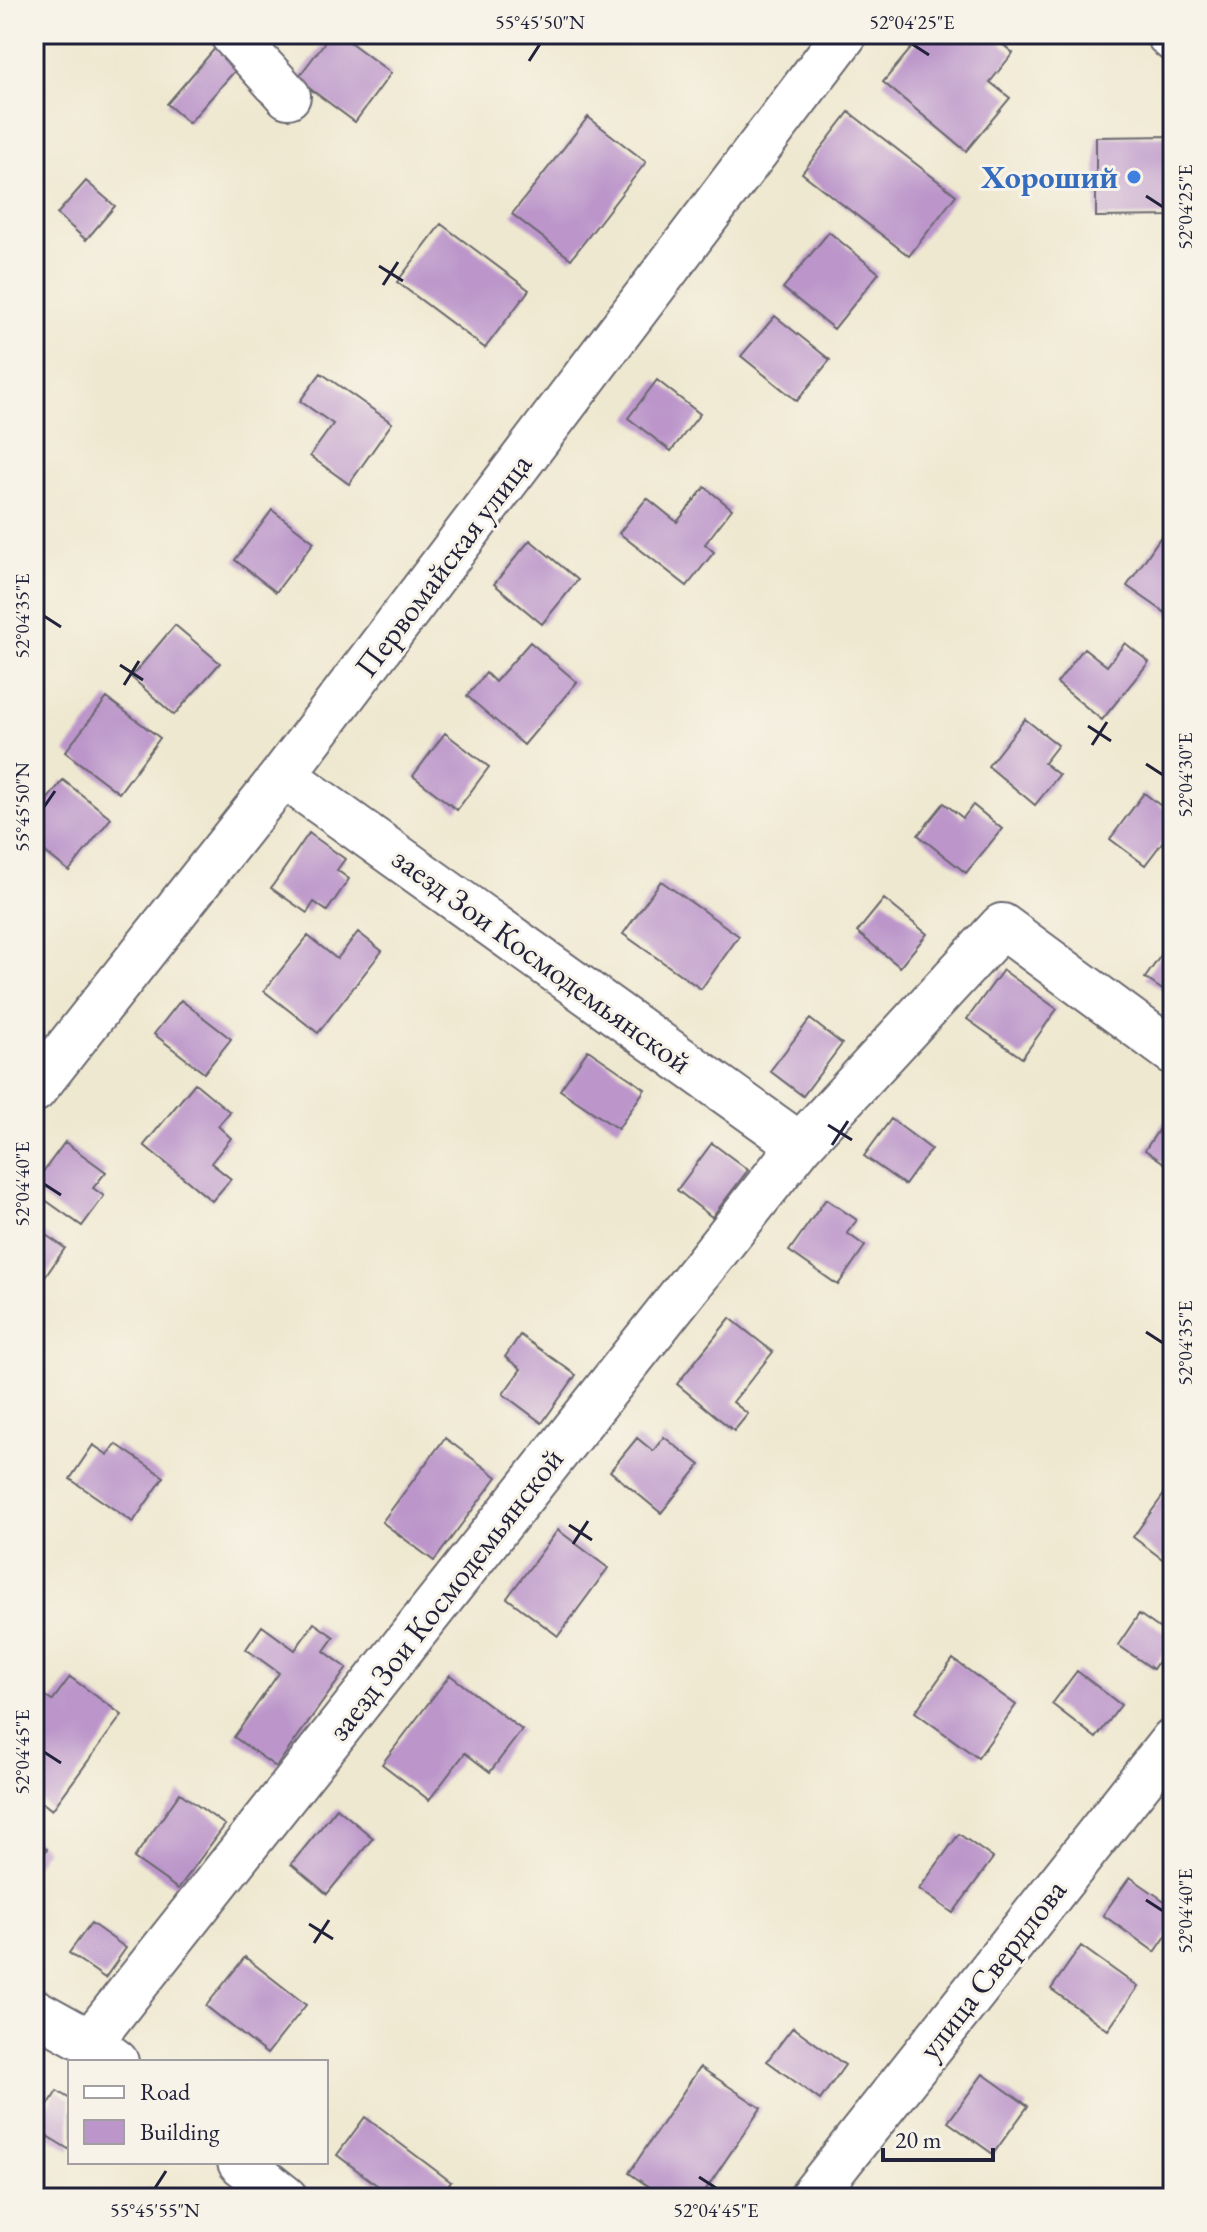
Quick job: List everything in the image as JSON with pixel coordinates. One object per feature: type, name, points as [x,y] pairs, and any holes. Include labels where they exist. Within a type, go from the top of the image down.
[{"type":"street","points":[[232,34],[288,96]]},
{"type":"street","name":"Первомайская улица","points":[[34,1090],[283,775],[845,34]]},
{"type":"street","points":[[1168,34],[1173,39]]},
{"type":"street","name":"заезд Зои Космодемьянской","points":[[283,775],[800,1145]]},
{"type":"street","name":"заезд Зои Космодемьянской","points":[[103,2052],[800,1145],[1002,926],[1173,1052]]},
{"type":"street","name":"улица Свердлова","points":[[811,2198],[1173,1740]]},
{"type":"street","points":[[34,2011],[103,2052]]},
{"type":"street","points":[[242,2164],[285,2198]]},
{"type":"building","points":[[331,34],[339,34],[391,73],[355,122],[297,79]]},
{"type":"building","points":[[923,34],[990,34],[1013,53],[990,82],[1010,98],[966,151],[883,82]]},
{"type":"building","points":[[217,46],[240,65],[189,123],[167,104]]},
{"type":"building","points":[[849,112],[956,195],[909,256],[802,173]]},
{"type":"building","points":[[588,117],[646,162],[571,259],[512,214]]},
{"type":"building","name":"Хороший","points":[[1173,136],[1173,216],[1096,217],[1096,137]]},
{"type":"building","points":[[86,181],[115,206],[86,240],[57,214]]},
{"type":"building","points":[[441,224],[529,290],[485,348],[397,282]]},
{"type":"building","points":[[829,232],[879,273],[834,329],[783,288]]},
{"type":"building","points":[[775,316],[830,360],[797,401],[741,356]]},
{"type":"building","points":[[321,373],[392,423],[349,484],[310,456],[333,424],[300,401]]},
{"type":"building","points":[[657,380],[700,414],[671,451],[628,418]]},
{"type":"building","points":[[705,487],[732,509],[705,544],[714,552],[687,586],[619,533],[647,498],[677,522]]},
{"type":"building","points":[[272,510],[314,542],[276,592],[235,560]]},
{"type":"building","points":[[1162,535],[1173,543],[1173,618],[1127,586]]},
{"type":"building","points":[[530,540],[578,580],[542,624],[494,584]]},
{"type":"building","points":[[175,625],[220,663],[174,715],[131,677]]},
{"type":"building","points":[[530,642],[577,682],[524,745],[467,696],[486,673],[495,682]]},
{"type":"building","points":[[1125,643],[1149,662],[1102,720],[1057,683],[1084,648],[1107,666]]},
{"type":"building","points":[[107,698],[160,738],[119,793],[65,752]]},
{"type":"building","points":[[1025,719],[1058,745],[1044,763],[1059,775],[1035,805],[988,766]]},
{"type":"building","points":[[445,733],[489,767],[457,810],[413,776]]},
{"type":"building","points":[[63,780],[111,818],[69,871],[34,843],[34,816]]},
{"type":"building","points":[[1144,793],[1173,815],[1173,828],[1145,865],[1110,839]]},
{"type":"building","points":[[944,803],[963,818],[973,805],[1002,829],[966,873],[918,835]]},
{"type":"building","points":[[309,833],[345,859],[337,870],[349,879],[327,911],[314,902],[307,913],[271,888]]},
{"type":"building","points":[[661,881],[739,936],[701,989],[623,934]]},
{"type":"building","points":[[884,899],[927,934],[900,967],[857,932]]},
{"type":"building","points":[[358,932],[382,951],[318,1033],[264,991],[308,936],[337,959]]},
{"type":"building","points":[[1173,938],[1173,997],[1145,978]]},
{"type":"building","points":[[1003,970],[1057,1009],[1022,1058],[967,1019]]},
{"type":"building","points":[[181,1000],[231,1039],[204,1073],[154,1034]]},
{"type":"building","points":[[810,1019],[842,1044],[803,1096],[770,1071]]},
{"type":"building","points":[[588,1050],[645,1089],[618,1129],[560,1090]]},
{"type":"building","points":[[195,1083],[230,1112],[218,1126],[231,1138],[211,1163],[231,1179],[212,1201],[144,1145]]},
{"type":"building","points":[[1173,1108],[1173,1169],[1145,1150]]},
{"type":"building","points":[[891,1119],[931,1149],[905,1185],[864,1156]]},
{"type":"building","points":[[65,1142],[106,1172],[93,1188],[104,1196],[82,1226],[34,1192],[34,1184]]},
{"type":"building","points":[[712,1143],[748,1170],[712,1217],[677,1190]]},
{"type":"building","points":[[826,1199],[857,1220],[847,1233],[865,1246],[838,1285],[789,1251]]},
{"type":"building","points":[[34,1227],[65,1248],[34,1293]]},
{"type":"building","points":[[730,1318],[773,1352],[733,1402],[748,1414],[734,1431],[677,1384]]},
{"type":"building","points":[[520,1335],[576,1375],[542,1423],[503,1394],[521,1369],[505,1357]]},
{"type":"building","points":[[664,1437],[700,1465],[661,1513],[610,1471],[637,1438],[653,1451]]},
{"type":"building","points":[[445,1438],[497,1477],[434,1561],[382,1522]]},
{"type":"building","points":[[116,1444],[164,1477],[133,1522],[70,1479],[93,1445],[108,1455]]},
{"type":"building","points":[[1167,1490],[1173,1494],[1173,1567],[1133,1537]]},
{"type":"building","points":[[558,1530],[608,1568],[558,1636],[507,1598]]},
{"type":"building","points":[[1139,1614],[1173,1638],[1153,1669],[1118,1645]]},
{"type":"building","points":[[314,1623],[334,1637],[324,1651],[347,1668],[276,1767],[234,1737],[279,1673],[246,1649],[262,1626],[295,1650]]},
{"type":"building","points":[[953,1659],[1016,1705],[978,1758],[915,1712]]},
{"type":"building","points":[[1077,1671],[1121,1705],[1096,1738],[1052,1704]]},
{"type":"building","points":[[450,1675],[522,1730],[490,1772],[465,1753],[429,1800],[382,1764]]},
{"type":"building","points":[[70,1677],[122,1715],[52,1810],[34,1796],[34,1688],[52,1701]]},
{"type":"building","points":[[180,1793],[225,1825],[178,1889],[134,1858]]},
{"type":"building","points":[[337,1808],[373,1838],[327,1894],[291,1864]]},
{"type":"building","points":[[959,1834],[993,1858],[953,1913],[919,1889]]},
{"type":"building","points":[[34,1839],[47,1849],[34,1867]]},
{"type":"building","points":[[1130,1877],[1173,1907],[1173,1926],[1155,1952],[1103,1915]]},
{"type":"building","points":[[91,1923],[126,1948],[105,1978],[69,1953]]},
{"type":"building","points":[[1081,1946],[1138,1987],[1108,2030],[1051,1989]]},
{"type":"building","points":[[245,1957],[306,2005],[267,2054],[206,2006]]},
{"type":"building","points":[[793,2027],[845,2065],[820,2100],[767,2061]]},
{"type":"building","points":[[700,2067],[761,2108],[700,2198],[665,2198],[629,2173]]},
{"type":"building","points":[[983,2074],[1028,2106],[993,2154],[948,2122]]},
{"type":"building","points":[[57,2091],[68,2098],[68,2149],[34,2128]]},
{"type":"building","points":[[365,2117],[451,2182],[439,2198],[394,2198],[337,2155]]},
{"type":"building","points":[[148,2187],[164,2198],[140,2198]]},
{"type":"place","name":"Хороший","points":[[1134,177]]}]
